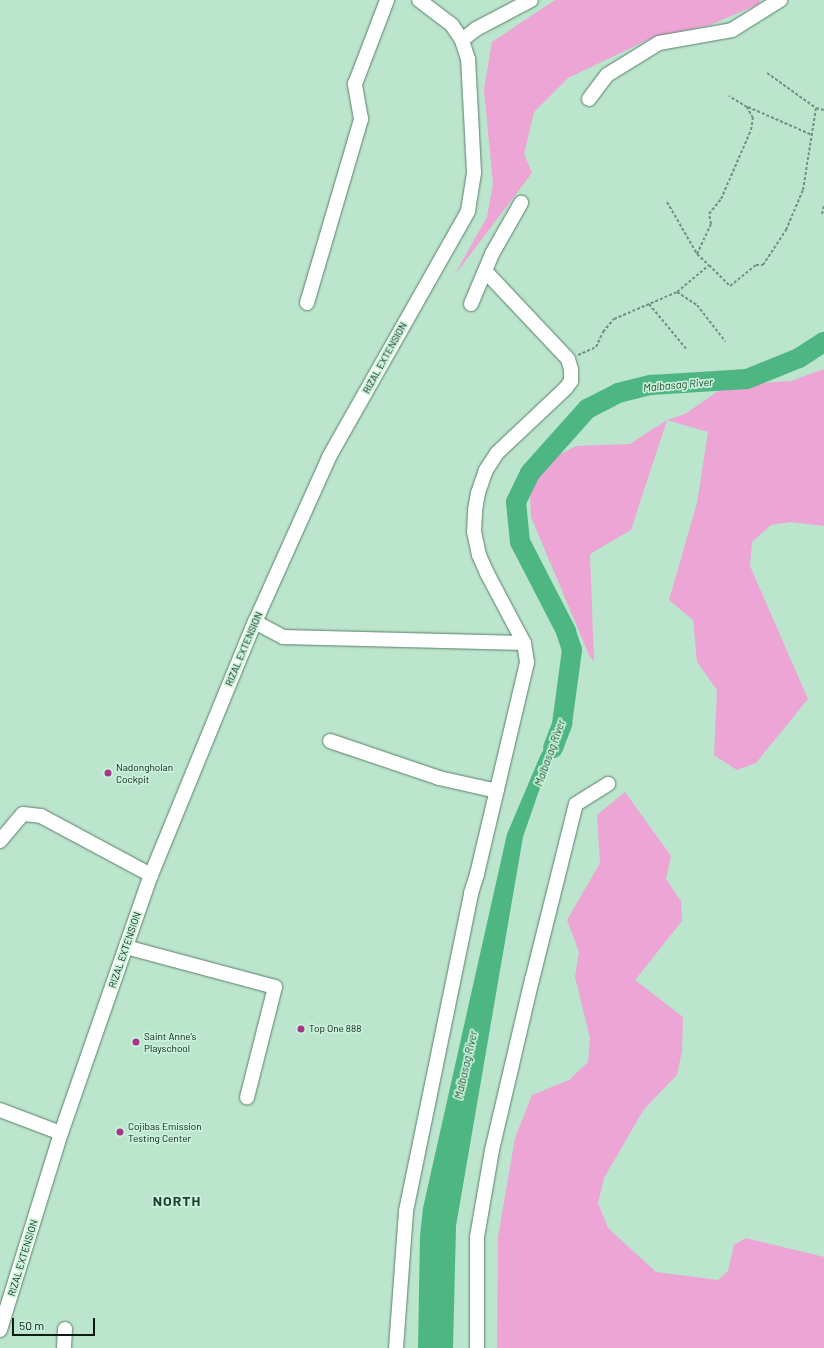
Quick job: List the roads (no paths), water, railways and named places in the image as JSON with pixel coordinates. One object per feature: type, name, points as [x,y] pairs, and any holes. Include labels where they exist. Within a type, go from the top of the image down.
[{"type":"street","points":[[307,303],[361,119],[356,84],[387,0]]},
{"type":"street","name":"RIZAL EXTENSION","points":[[0,1330],[6,1296],[151,875],[254,622],[329,457],[468,211],[474,172],[468,59],[462,40],[452,25],[419,0]]},
{"type":"street","points":[[462,40],[476,29],[532,0]]},
{"type":"street","points":[[589,99],[607,75],[659,43],[732,30],[780,0]]},
{"type":"street","points":[[471,304],[486,272],[492,254],[521,203]]},
{"type":"street","points":[[396,1348],[406,1211],[471,892],[497,791],[527,662],[524,643],[479,555],[474,532],[475,510],[478,493],[486,470],[497,453],[566,388],[571,381],[571,369],[568,359],[486,272]]},
{"type":"street","points":[[254,622],[282,637],[524,643]]},
{"type":"street","points":[[330,741],[440,778],[497,791]]},
{"type":"street","points":[[477,1348],[477,1237],[494,1143],[532,980],[576,804],[608,784]]},
{"type":"street","points":[[0,841],[23,814],[41,816],[151,875]]},
{"type":"street","points":[[126,947],[275,987],[247,1098]]},
{"type":"street","points":[[0,1110],[61,1133]]},
{"type":"street","points":[[64,1348],[65,1329]]},
{"type":"water","points":[[562,724],[523,837],[456,1226],[453,1348],[418,1348],[420,1236],[423,1208],[507,834],[541,754]]},
{"type":"waterway","name":"Malbasag River","points":[[553,748],[562,724],[572,650],[566,631],[520,542],[516,502],[530,473],[587,409],[618,393],[651,385],[747,379],[799,358],[824,342]]},
{"type":"place","name":"Nadongholan Cockpit","points":[[108,773]]},
{"type":"place","name":"Top One 888","points":[[301,1029]]},
{"type":"place","name":"Saint Anne's Playschool","points":[[136,1042]]},
{"type":"place","name":"Cojibas Emission Testing Center","points":[[120,1132]]},
{"type":"district","name":"NORTH","points":[[177,1201]]}]
